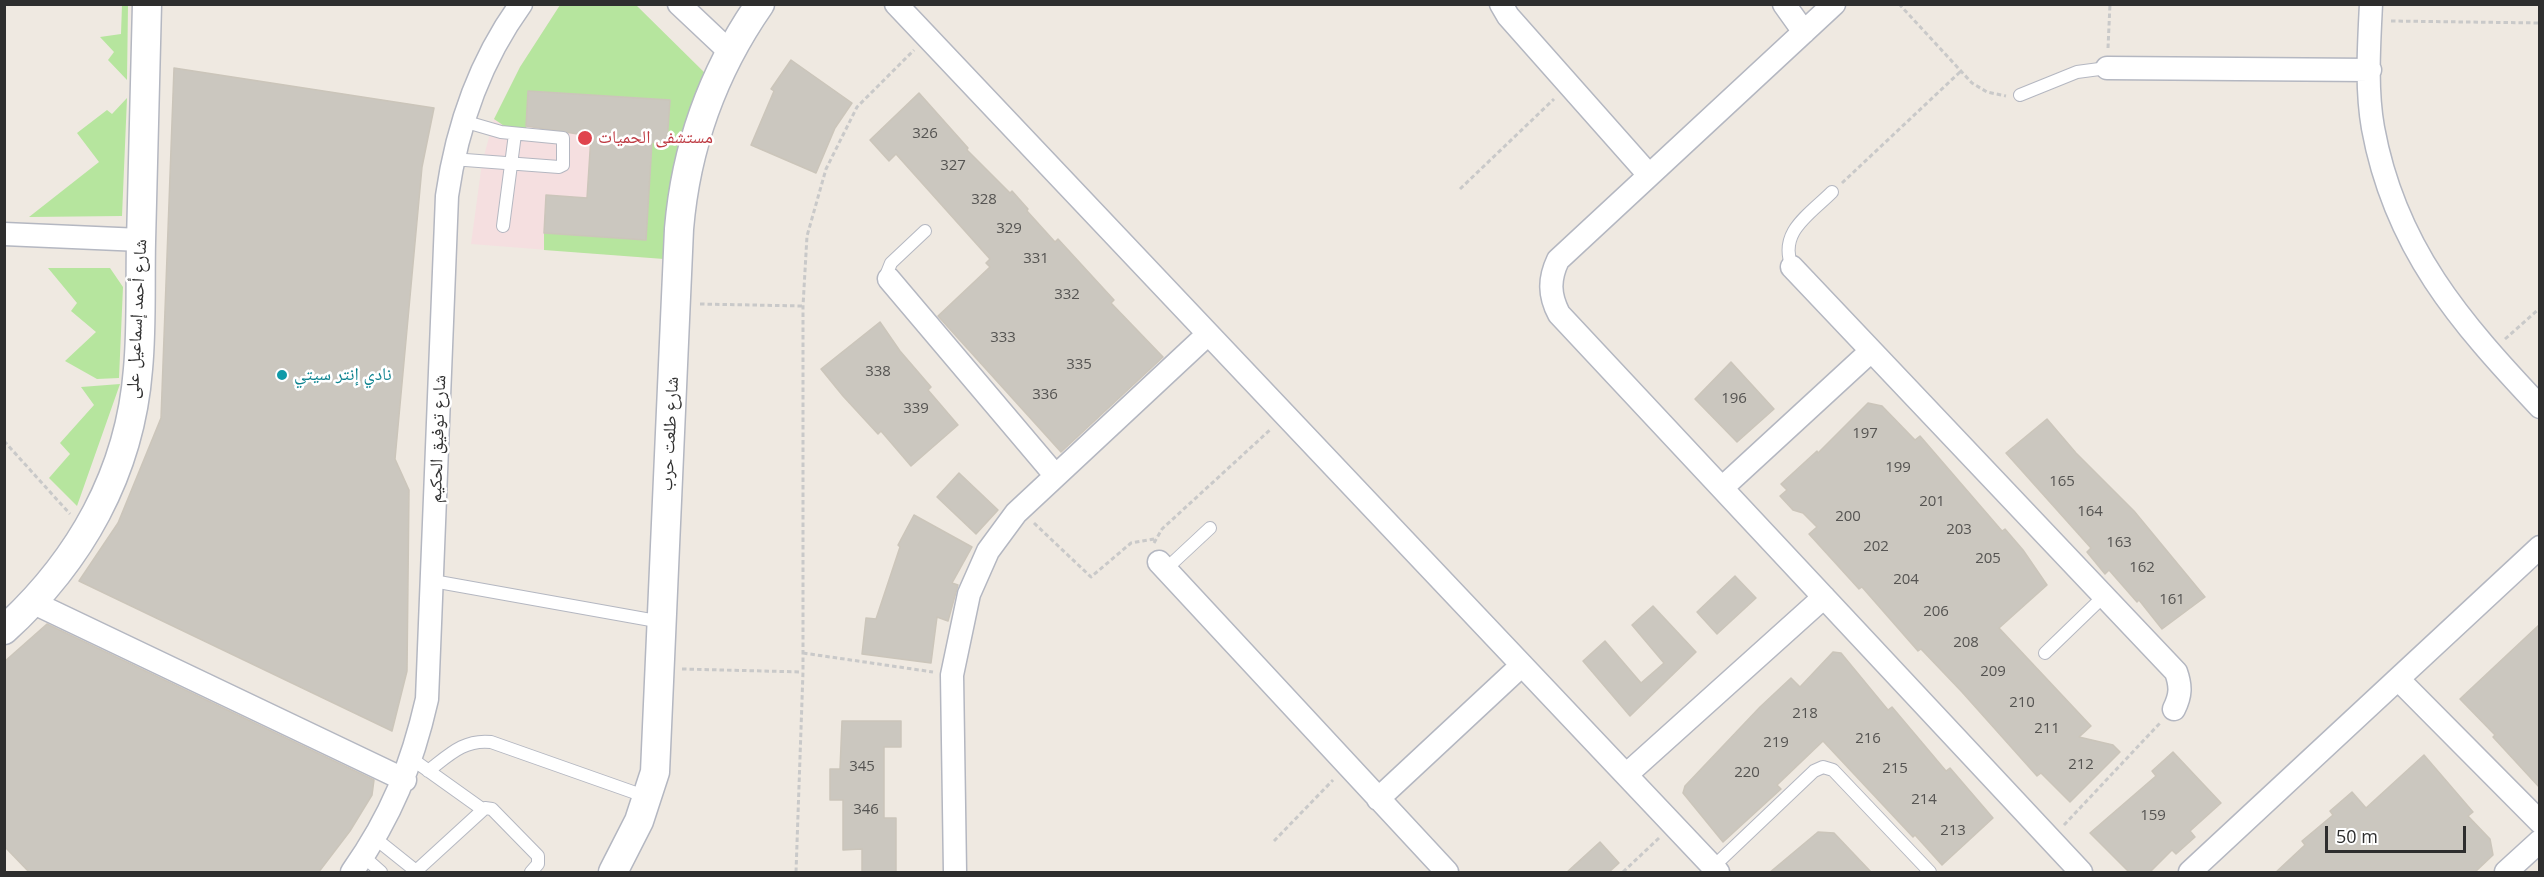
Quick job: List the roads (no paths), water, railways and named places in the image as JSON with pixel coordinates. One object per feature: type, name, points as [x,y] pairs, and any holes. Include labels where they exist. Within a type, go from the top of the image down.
[{"type":"street","name":"شارع أحمد إسماعيل على","points":[[4,630],[34,603],[87,534],[112,481],[130,424],[140,343],[147,4]]},
{"type":"street","name":"شارع توفيق الحكيم","points":[[364,856],[415,770],[427,699],[434,581],[447,196],[452,159],[476,82],[500,34],[521,4]]},
{"type":"street","points":[[680,4],[729,52]]},
{"type":"street","name":"شارع طلعت حرب","points":[[613,873],[629,844],[648,797],[655,772],[679,229],[687,167],[704,108],[729,52],[760,4]]},
{"type":"street","points":[[896,4],[1716,870]]},
{"type":"street","points":[[1501,4],[1508,16],[1649,175]]},
{"type":"street","points":[[1784,4],[1804,32]]},
{"type":"street","points":[[1834,4],[1558,260],[1552,273],[1553,301],[1559,314],[2081,873]]},
{"type":"street","points":[[2370,13],[2373,127],[2397,210],[2436,286],[2461,321],[2540,407]]},
{"type":"street","points":[[2107,68],[2370,70]]},
{"type":"street","points":[[4,234],[141,240]]},
{"type":"street","points":[[1792,267],[2176,672],[2181,684],[2180,697],[2174,709]]},
{"type":"street","points":[[889,279],[1055,475]]},
{"type":"street","points":[[955,873],[952,675],[969,594],[988,551],[1019,509],[1208,334]]},
{"type":"street","points":[[1722,488],[1871,351]]},
{"type":"street","points":[[2190,873],[2540,547]]},
{"type":"street","points":[[1162,566],[1447,873]]},
{"type":"street","points":[[1626,775],[1824,597]]},
{"type":"street","points":[[34,603],[415,770]]},
{"type":"street","points":[[1378,799],[1522,665]]},
{"type":"street","points":[[2398,679],[2540,822]]},
{"type":"street","points":[[2506,873],[2540,841]]},
{"type":"lane","points":[[2020,95],[2076,72],[2107,68]]},
{"type":"lane","points":[[452,159],[511,165],[559,167],[563,165],[563,138],[515,134],[463,121]]},
{"type":"lane","points":[[503,226],[515,134]]},
{"type":"lane","points":[[1792,267],[1788,249],[1793,230],[1832,192]]},
{"type":"lane","points":[[889,279],[888,268],[891,263],[925,231]]},
{"type":"lane","points":[[1162,566],[1210,528]]},
{"type":"lane","points":[[434,581],[662,622]]},
{"type":"lane","points":[[2045,653],[2104,596]]},
{"type":"lane","points":[[415,770],[475,740],[491,742],[648,797]]},
{"type":"lane","points":[[1716,870],[1814,771],[1823,768],[1833,770],[1930,873]]},
{"type":"lane","points":[[415,770],[482,809],[492,809],[538,856],[538,864],[531,873]]},
{"type":"lane","points":[[364,856],[416,872],[482,809]]},
{"type":"lane","points":[[364,856],[381,873]]},
{"type":"place","name":"مستشفى الحميات","points":[[585,138]]},
{"type":"place","name":"نادي إنتر سيتي","points":[[282,375]]}]
